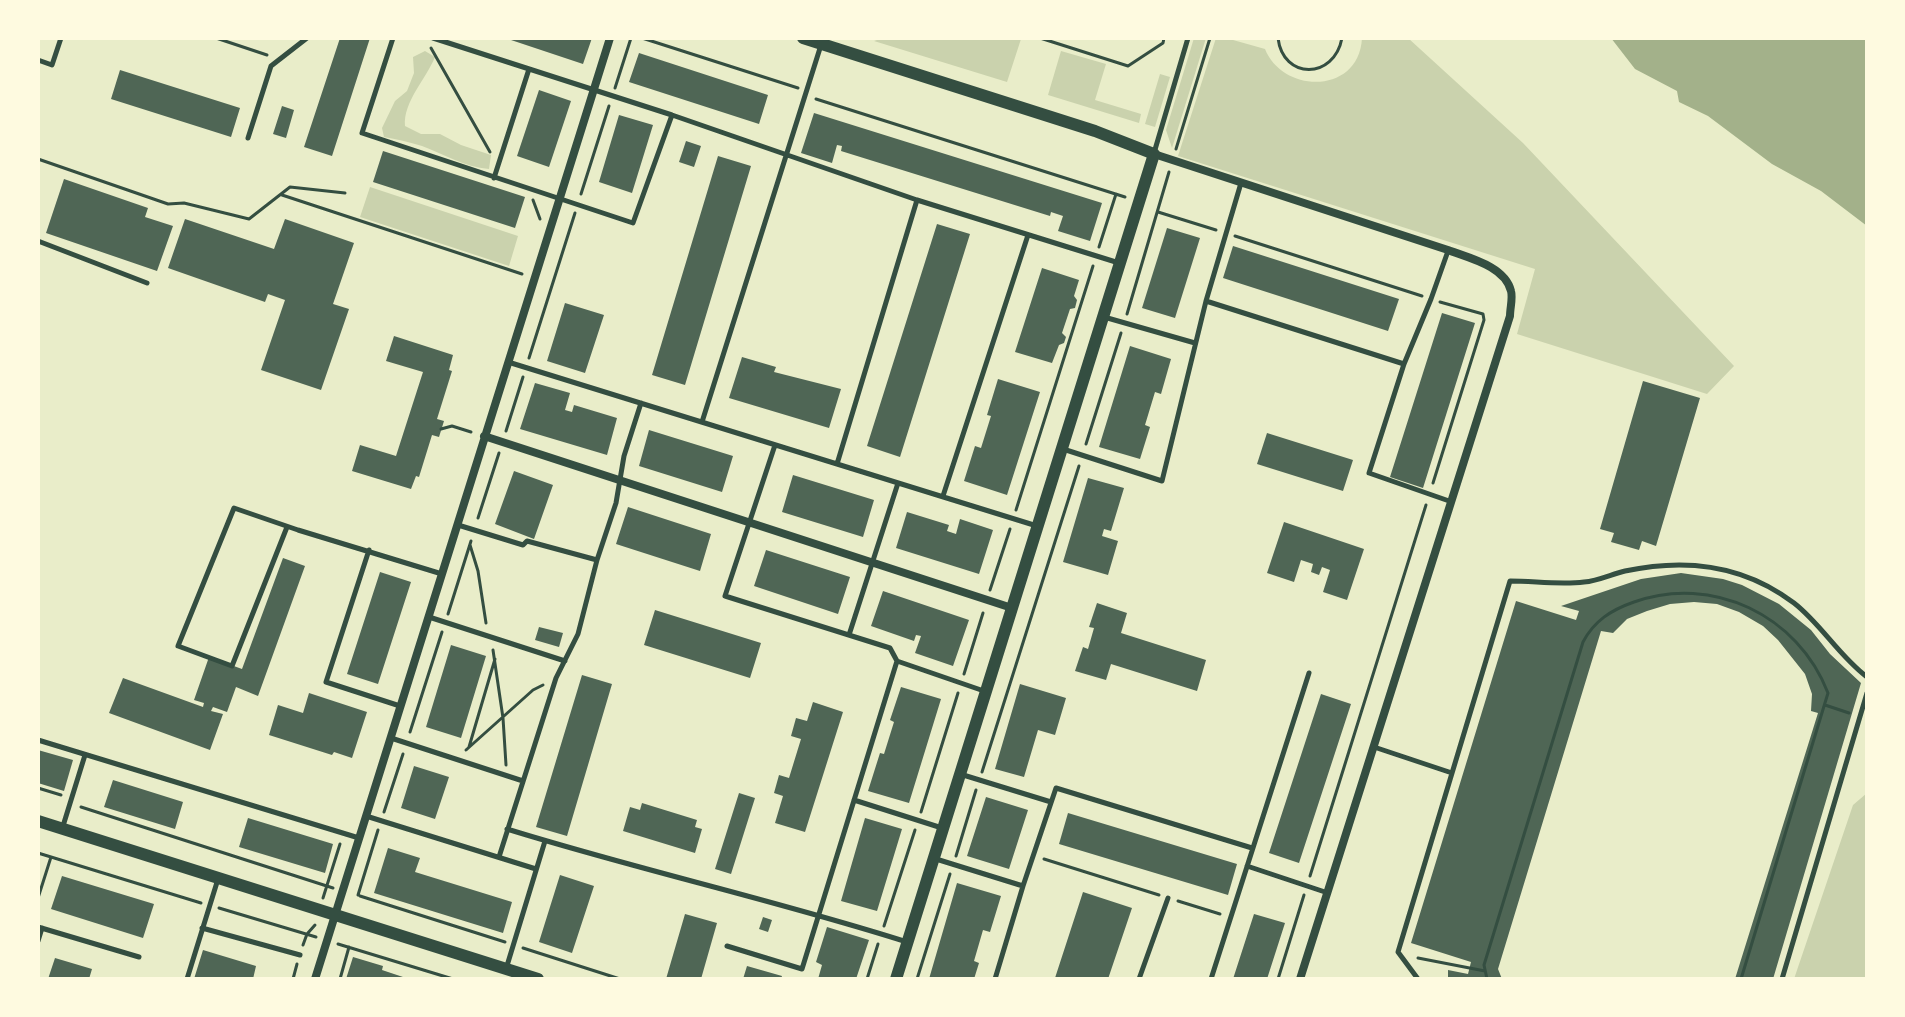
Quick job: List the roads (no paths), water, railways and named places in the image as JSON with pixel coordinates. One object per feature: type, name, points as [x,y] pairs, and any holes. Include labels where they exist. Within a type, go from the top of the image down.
[{"type":"street","points":[[315,979],[442,574],[480,435],[508,362],[610,38]]},
{"type":"street","points":[[803,38],[1095,131],[1172,161],[1448,250],[1484,264],[1505,278],[1512,293],[1510,316],[1300,979]]},
{"type":"street","points":[[896,979],[1154,154]]},
{"type":"street","points":[[480,435],[1012,608]]},
{"type":"street","points":[[38,821],[538,979]]},
{"type":"lane","points":[[38,60],[52,65],[61,38]]},
{"type":"lane","points":[[248,138],[271,66],[307,38]]},
{"type":"lane","points":[[393,38],[362,133],[633,223],[672,115]]},
{"type":"lane","points":[[433,38],[672,115],[917,200],[1120,264]]},
{"type":"lane","points":[[1154,154],[1188,38]]},
{"type":"lane","points":[[702,422],[822,44]]},
{"type":"lane","points":[[494,178],[529,69]]},
{"type":"lane","points":[[1062,448],[1162,481],[1206,301],[1241,183]]},
{"type":"lane","points":[[837,464],[917,200]]},
{"type":"lane","points":[[943,497],[1028,235]]},
{"type":"lane","points":[[38,241],[147,283]]},
{"type":"lane","points":[[1448,250],[1404,364],[1369,473],[1452,502]]},
{"type":"lane","points":[[1206,301],[1404,364]]},
{"type":"lane","points":[[1104,316],[1195,343]]},
{"type":"lane","points":[[508,362],[1038,526]]},
{"type":"lane","points":[[499,857],[556,678],[578,634],[616,503],[624,456],[641,403]]},
{"type":"lane","points":[[775,445],[725,596],[890,648],[897,661],[986,691]]},
{"type":"lane","points":[[849,635],[898,483]]},
{"type":"lane","points":[[287,527],[232,666],[178,646],[234,508],[442,574]]},
{"type":"lane","points":[[457,524],[523,545],[527,541],[597,560]]},
{"type":"lane","points":[[369,550],[326,682],[401,706]]},
{"type":"lane","points":[[1418,979],[1398,952],[1510,581],[1585,582],[1626,571],[1669,565],[1705,565],[1741,573],[1795,604],[1867,677]]},
{"type":"lane","points":[[428,617],[565,661]]},
{"type":"lane","points":[[727,946],[802,969],[897,661]]},
{"type":"lane","points":[[1211,979],[1309,673]]},
{"type":"lane","points":[[1782,979],[1867,693]]},
{"type":"lane","points":[[391,738],[523,781]]},
{"type":"lane","points":[[38,740],[360,838]]},
{"type":"lane","points":[[1374,747],[1452,773]]},
{"type":"lane","points":[[63,829],[85,755]]},
{"type":"lane","points":[[960,774],[1051,802]]},
{"type":"lane","points":[[995,979],[1056,788],[1252,848]]},
{"type":"lane","points":[[854,800],[943,829]]},
{"type":"lane","points":[[366,816],[536,869]]},
{"type":"lane","points":[[507,829],[819,914],[907,942]]},
{"type":"lane","points":[[506,969],[545,841]]},
{"type":"lane","points":[[933,858],[1023,886]]},
{"type":"lane","points":[[1247,866],[1328,893]]},
{"type":"lane","points":[[187,979],[218,878]]},
{"type":"lane","points":[[1139,979],[1168,898]]},
{"type":"lane","points":[[38,941],[40,927],[139,957]]},
{"type":"lane","points":[[202,928],[300,955]]}]
